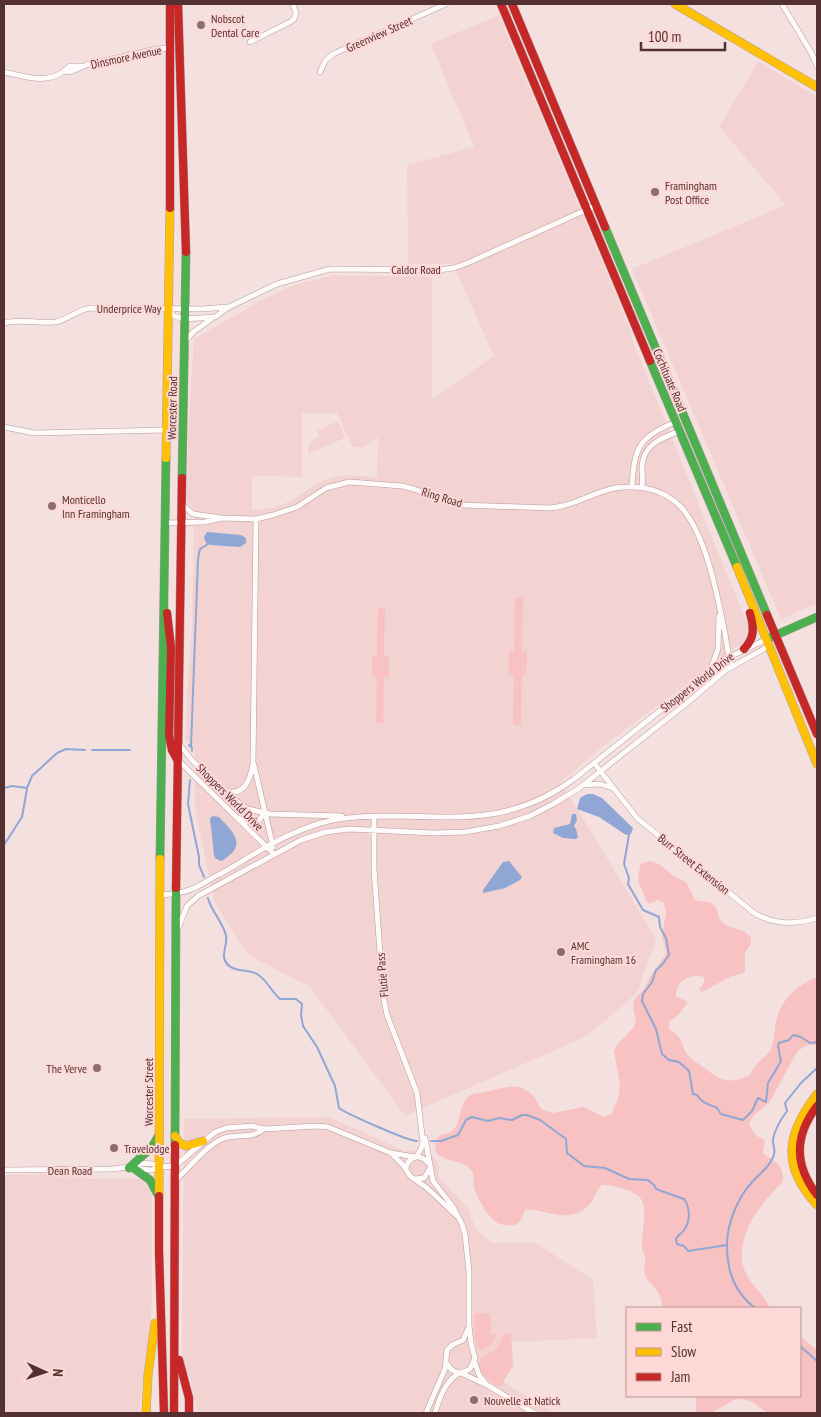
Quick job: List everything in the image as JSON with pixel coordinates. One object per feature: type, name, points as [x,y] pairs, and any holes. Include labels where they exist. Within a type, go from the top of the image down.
[{"type":"main road","name":"Worcester Road","points":[[160,770],[168,308],[170,4]]},
{"type":"main road","name":"Worcester Road","points":[[176,894],[186,230],[178,4]]},
{"type":"main road","name":"Cochituate Road","points":[[500,4],[768,642],[817,764]]},
{"type":"main road","name":"Cochituate Road","points":[[512,4],[817,734]]},
{"type":"main road","points":[[675,4],[817,87]]},
{"type":"main road","points":[[736,567],[754,628],[752,640],[744,649]]},
{"type":"main road","points":[[163,588],[171,642],[169,736],[172,750],[179,761]]},
{"type":"main road","points":[[777,635],[817,617]]},
{"type":"main road","name":"Shoppers World Drive","points":[[768,642],[777,635]]},
{"type":"main road","name":"Worcester Street","points":[[160,770],[159,1282],[164,1413]]},
{"type":"main road","points":[[174,1413],[176,894]]},
{"type":"main road","points":[[817,1094],[799,1120],[794,1132],[792,1149],[798,1180],[808,1196],[817,1205]]},
{"type":"main road","points":[[817,1106],[804,1127],[799,1149],[803,1173],[817,1195]]},
{"type":"main road","points":[[159,1134],[152,1146],[133,1167],[151,1182],[156,1189],[159,1200]]},
{"type":"main road","points":[[175,1136],[184,1146],[191,1146],[203,1141]]},
{"type":"main road","points":[[146,1413],[159,1282]]},
{"type":"main road","points":[[175,1314],[180,1362],[188,1395],[195,1413]]},
{"type":"main road","points":[[151,1353],[151,1413]]},
{"type":"main road","points":[[188,1395],[189,1413]]},
{"type":"street","points":[[250,42],[292,21],[296,13],[293,4]]},
{"type":"street","name":"Greenview Street","points":[[320,72],[327,59],[333,54],[446,4]]},
{"type":"street","points":[[782,4],[817,64]]},
{"type":"street","name":"Dinsmore Avenue","points":[[4,72],[47,79],[57,76],[70,66],[81,66],[156,49],[171,48]]},
{"type":"street","name":"Caldor Road","points":[[184,347],[190,336],[229,307],[282,282],[330,269],[431,270],[454,268],[596,205]]},
{"type":"street","name":"Caldor Road","points":[[168,308],[229,307]]},
{"type":"street","name":"Underprice Way","points":[[4,323],[14,321],[56,322],[76,312],[91,308],[168,308]]},
{"type":"street","points":[[168,308],[174,316],[184,319],[215,317]]},
{"type":"street","points":[[632,487],[634,461],[641,445],[651,434],[675,422],[688,424]]},
{"type":"street","points":[[642,487],[642,464],[648,450],[657,440],[679,431],[688,424]]},
{"type":"street","points":[[4,427],[34,434],[166,430]]},
{"type":"street","name":"Ring Road","points":[[164,524],[205,522],[222,518],[256,518],[290,510],[322,489],[346,482],[402,486],[444,501],[462,505],[549,508],[566,505],[617,487],[642,487],[669,497],[679,505],[689,518],[707,560],[724,629],[728,657],[732,666]]},
{"type":"street","points":[[181,496],[185,508],[192,513],[222,518]]},
{"type":"street","points":[[222,790],[235,792],[244,788],[250,776],[253,760],[256,518]]},
{"type":"street","name":"Ring Road","points":[[708,673],[714,663],[718,649],[718,605]]},
{"type":"street","name":"Shoppers World Drive","points":[[160,895],[176,894],[190,890],[272,844],[320,823],[341,818],[374,816],[461,818],[507,812],[525,806],[553,792],[594,763],[728,657],[744,649],[768,642]]},
{"type":"street","name":"Shoppers World Drive","points":[[175,941],[183,914],[194,899],[274,854],[301,840],[320,833],[343,829],[374,829],[446,833],[492,827],[535,813],[559,801],[584,785],[732,666],[768,642]]},
{"type":"street","name":"Shoppers World Drive","points":[[179,737],[183,751],[222,790],[242,806],[265,814],[358,817]]},
{"type":"street","points":[[253,760],[274,854]]},
{"type":"street","name":"Shoppers World Drive","points":[[179,761],[233,816],[274,854]]},
{"type":"street","name":"Burr Street Extension","points":[[594,763],[640,820],[754,913],[766,919],[787,923],[798,923],[817,918]]},
{"type":"street","points":[[584,785],[600,784],[613,788]]},
{"type":"street","points":[[233,816],[253,823],[265,814]]},
{"type":"street","name":"Flutie Pass","points":[[374,816],[376,893],[383,998],[387,1015],[416,1089],[429,1165],[434,1183],[458,1217]]},
{"type":"street","points":[[175,1166],[212,1133],[223,1129],[252,1126],[264,1130],[328,1127],[391,1154],[424,1158],[429,1165],[428,1174],[420,1180],[414,1179]]},
{"type":"street","name":"Flutie Pass","points":[[415,1157],[422,1146],[422,1127]]},
{"type":"street","points":[[175,1182],[217,1141],[226,1137],[255,1135],[264,1130]]},
{"type":"street","points":[[391,1154],[407,1170],[410,1176],[427,1188],[458,1217],[465,1234],[468,1254],[469,1321],[475,1356],[474,1363],[470,1370],[460,1373],[450,1380],[435,1413]]},
{"type":"street","points":[[407,1170],[408,1162],[415,1157]]},
{"type":"street","name":"Dean Road","points":[[4,1170],[112,1169],[133,1167],[152,1170],[159,1167],[175,1166]]},
{"type":"street","points":[[426,1413],[445,1369],[447,1350],[465,1337],[469,1321]]},
{"type":"street","points":[[458,1343],[466,1344],[473,1349]]},
{"type":"street","points":[[446,1362],[450,1369],[489,1386],[534,1413]]},
{"type":"street","points":[[474,1363],[480,1376],[489,1386]]},
{"type":"shaded area","points":[[499,15],[609,278],[749,628],[746,640],[602,747],[561,782],[656,939],[637,993],[587,1036],[405,1116],[310,987],[247,954],[214,901],[195,809],[195,750],[186,739],[192,630],[194,510],[187,501],[188,431],[194,339],[262,300],[294,285],[333,275],[432,277],[432,399],[494,356],[453,264],[408,264],[407,165],[474,147],[431,44]],"holes":[[[302,413],[337,413],[352,446],[361,448],[378,437],[377,477],[346,475],[333,477],[316,484],[286,503],[272,508],[252,510],[252,476],[302,477]]]},
{"type":"shaded area","points":[[758,61],[817,97],[817,603],[781,619],[632,269],[786,205],[719,127]]},
{"type":"shaded area","points":[[338,421],[345,438],[308,454],[309,443],[319,436],[317,431]]},
{"type":"shaded area","points":[[515,598],[523,598],[522,651],[527,651],[526,674],[522,675],[521,725],[513,725],[514,674],[509,674],[509,651],[514,651]]},
{"type":"shaded area","points":[[378,607],[385,608],[384,656],[389,656],[389,677],[384,677],[383,723],[376,723],[377,677],[372,676],[372,656],[377,655]]},
{"type":"shaded area","points":[[651,861],[659,864],[672,875],[686,882],[695,900],[709,902],[714,905],[723,923],[741,930],[751,938],[751,944],[745,953],[745,971],[741,974],[732,976],[702,992],[699,989],[704,983],[704,977],[689,977],[681,982],[676,991],[676,996],[687,1003],[679,1014],[669,1022],[669,1029],[679,1037],[689,1057],[716,1077],[733,1080],[749,1076],[771,1049],[776,1020],[783,1004],[794,991],[817,977],[817,1046],[809,1045],[797,1052],[769,1103],[754,1115],[749,1124],[755,1135],[765,1140],[763,1153],[779,1166],[783,1174],[781,1183],[759,1208],[750,1224],[743,1241],[742,1250],[743,1267],[746,1274],[769,1307],[662,1307],[657,1290],[647,1279],[644,1271],[645,1256],[642,1243],[644,1209],[641,1199],[634,1193],[617,1187],[602,1185],[587,1207],[572,1215],[557,1215],[526,1209],[517,1223],[504,1225],[494,1220],[483,1206],[475,1191],[472,1171],[466,1166],[444,1158],[436,1152],[437,1139],[439,1136],[454,1130],[466,1099],[472,1094],[513,1086],[526,1090],[536,1100],[541,1109],[553,1113],[583,1107],[604,1117],[612,1113],[619,1096],[620,1084],[614,1051],[617,1045],[634,1027],[636,1020],[633,1008],[634,1000],[643,990],[665,956],[666,951],[662,936],[666,913],[664,903],[658,900],[648,904],[638,881],[640,865]]},
{"type":"shaded area","points":[[329,1117],[405,1151],[429,1150],[439,1166],[439,1177],[468,1209],[476,1229],[492,1243],[536,1243],[593,1280],[597,1338],[512,1342],[513,1365],[503,1382],[556,1413],[198,1413],[182,1355],[184,1119]]},
{"type":"shaded area","points":[[67,1174],[89,1179],[141,1179],[152,1193],[152,1297],[150,1332],[140,1413],[4,1413],[4,1175]]},
{"type":"shaded area","points":[[475,1313],[490,1314],[491,1334],[497,1334],[492,1344],[482,1350],[478,1349],[475,1341]]},
{"type":"shaded area","points":[[503,1334],[511,1334],[513,1365],[501,1386],[498,1386],[483,1375],[479,1362],[497,1347]]},
{"type":"shaded area","points":[[801,1337],[817,1350],[817,1413],[767,1413],[754,1403],[736,1399],[711,1413],[696,1413],[696,1397],[801,1397]]},
{"type":"water","points":[[207,532],[241,535],[246,538],[246,543],[240,547],[210,545],[206,543],[204,537]]},
{"type":"water","points":[[587,794],[593,794],[602,798],[633,828],[631,834],[626,835],[599,817],[577,809],[580,798]]},
{"type":"water","points":[[572,814],[576,814],[577,820],[574,826],[578,837],[576,839],[563,838],[553,833],[554,828],[570,824]]},
{"type":"water","points":[[213,816],[219,817],[231,830],[236,839],[235,849],[221,861],[215,858],[214,855],[210,818]]},
{"type":"water","points":[[509,861],[522,877],[520,880],[505,888],[483,893],[483,890],[503,862]]},
{"type":"waterway","points":[[191,746],[198,559],[200,549],[208,544]]},
{"type":"waterway","points":[[189,745],[192,751]]},
{"type":"waterway","points":[[4,788],[12,786],[27,788],[32,776],[57,753],[66,749],[85,750]]},
{"type":"waterway","points":[[92,750],[130,750]]},
{"type":"waterway","points":[[190,780],[188,804],[199,865],[204,877]]},
{"type":"waterway","points":[[4,845],[22,817],[27,789]]},
{"type":"waterway","points":[[629,835],[624,864],[629,878],[628,884],[643,910],[659,917],[660,927],[666,938],[669,955],[656,970],[652,982],[643,994],[642,1001],[656,1029],[662,1054],[669,1060],[679,1062],[689,1071],[693,1094],[717,1108],[721,1114],[743,1120],[752,1111],[758,1098],[766,1102],[768,1083],[781,1061],[779,1043],[789,1040],[793,1035],[801,1037],[810,1043],[817,1042]]},
{"type":"waterway","points":[[208,898],[226,936],[225,962],[235,969],[257,974],[264,979],[280,999],[296,999],[302,1004],[303,1026],[317,1047],[335,1086],[339,1108],[378,1127],[417,1141]]},
{"type":"waterway","points":[[431,1141],[441,1141],[458,1135],[466,1120],[472,1117],[488,1121],[499,1118],[512,1120],[522,1115],[527,1115],[540,1120],[566,1139],[567,1153],[584,1166],[605,1168],[629,1179],[648,1180],[656,1189],[684,1199],[689,1218],[683,1231],[676,1239],[677,1244],[684,1246],[688,1251],[727,1245],[731,1219],[738,1202],[773,1157],[773,1139],[787,1111],[785,1103],[801,1083],[817,1068]]},
{"type":"waterway","points":[[727,1245],[728,1264],[733,1280],[742,1295],[754,1307]]},
{"type":"waterway","points":[[801,1347],[817,1361]]},
{"type":"traffic: fast","points":[[605,227],[767,615]]},
{"type":"traffic: fast","points":[[182,478],[186,252]]},
{"type":"traffic: fast","points":[[650,361],[737,567]]},
{"type":"traffic: fast","points":[[160,859],[166,458]]},
{"type":"traffic: fast","points":[[767,639],[817,617]]},
{"type":"traffic: fast","points":[[175,1145],[176,888]]},
{"type":"traffic: fast","points":[[129,1168],[152,1147],[159,1135]]},
{"type":"traffic: fast","points":[[132,1167],[150,1180],[158,1195]]},
{"type":"traffic: slow","points":[[675,4],[817,87]]},
{"type":"traffic: slow","points":[[166,458],[170,208]]},
{"type":"traffic: slow","points":[[737,567],[817,764]]},
{"type":"traffic: slow","points":[[159,1196],[160,859]]},
{"type":"traffic: slow","points":[[817,1094],[799,1123],[794,1136],[792,1150],[797,1177],[805,1191],[817,1205]]},
{"type":"traffic: slow","points":[[175,1136],[180,1143],[186,1146],[203,1141]]},
{"type":"traffic: slow","points":[[146,1413],[148,1375],[155,1323]]},
{"type":"traffic: jam","points":[[170,4],[170,208]]},
{"type":"traffic: jam","points":[[178,4],[186,252]]},
{"type":"traffic: jam","points":[[501,4],[650,361]]},
{"type":"traffic: jam","points":[[512,4],[605,227]]},
{"type":"traffic: jam","points":[[176,888],[182,478]]},
{"type":"traffic: jam","points":[[167,613],[171,648],[169,736],[172,750],[177,759]]},
{"type":"traffic: jam","points":[[744,649],[748,645],[753,632],[750,613]]},
{"type":"traffic: jam","points":[[767,615],[817,734]]},
{"type":"traffic: jam","points":[[817,1106],[804,1128],[800,1150],[804,1173],[817,1195]]},
{"type":"traffic: jam","points":[[174,1413],[175,1145]]},
{"type":"traffic: jam","points":[[159,1196],[164,1413]]},
{"type":"traffic: jam","points":[[179,1360],[189,1398],[189,1413]]},
{"type":"place","name":"Nobscot Dental Care","points":[[201,25]]},
{"type":"place","name":"Framingham Post Office","points":[[655,192]]},
{"type":"place","name":"Monticello Inn Framingham","points":[[52,506]]},
{"type":"place","name":"AMC Framingham 16","points":[[561,952]]},
{"type":"place","name":"The Verve","points":[[97,1068]]},
{"type":"place","name":"Travelodge","points":[[114,1148]]},
{"type":"place","name":"Nouvelle at Natick","points":[[474,1400]]}]
